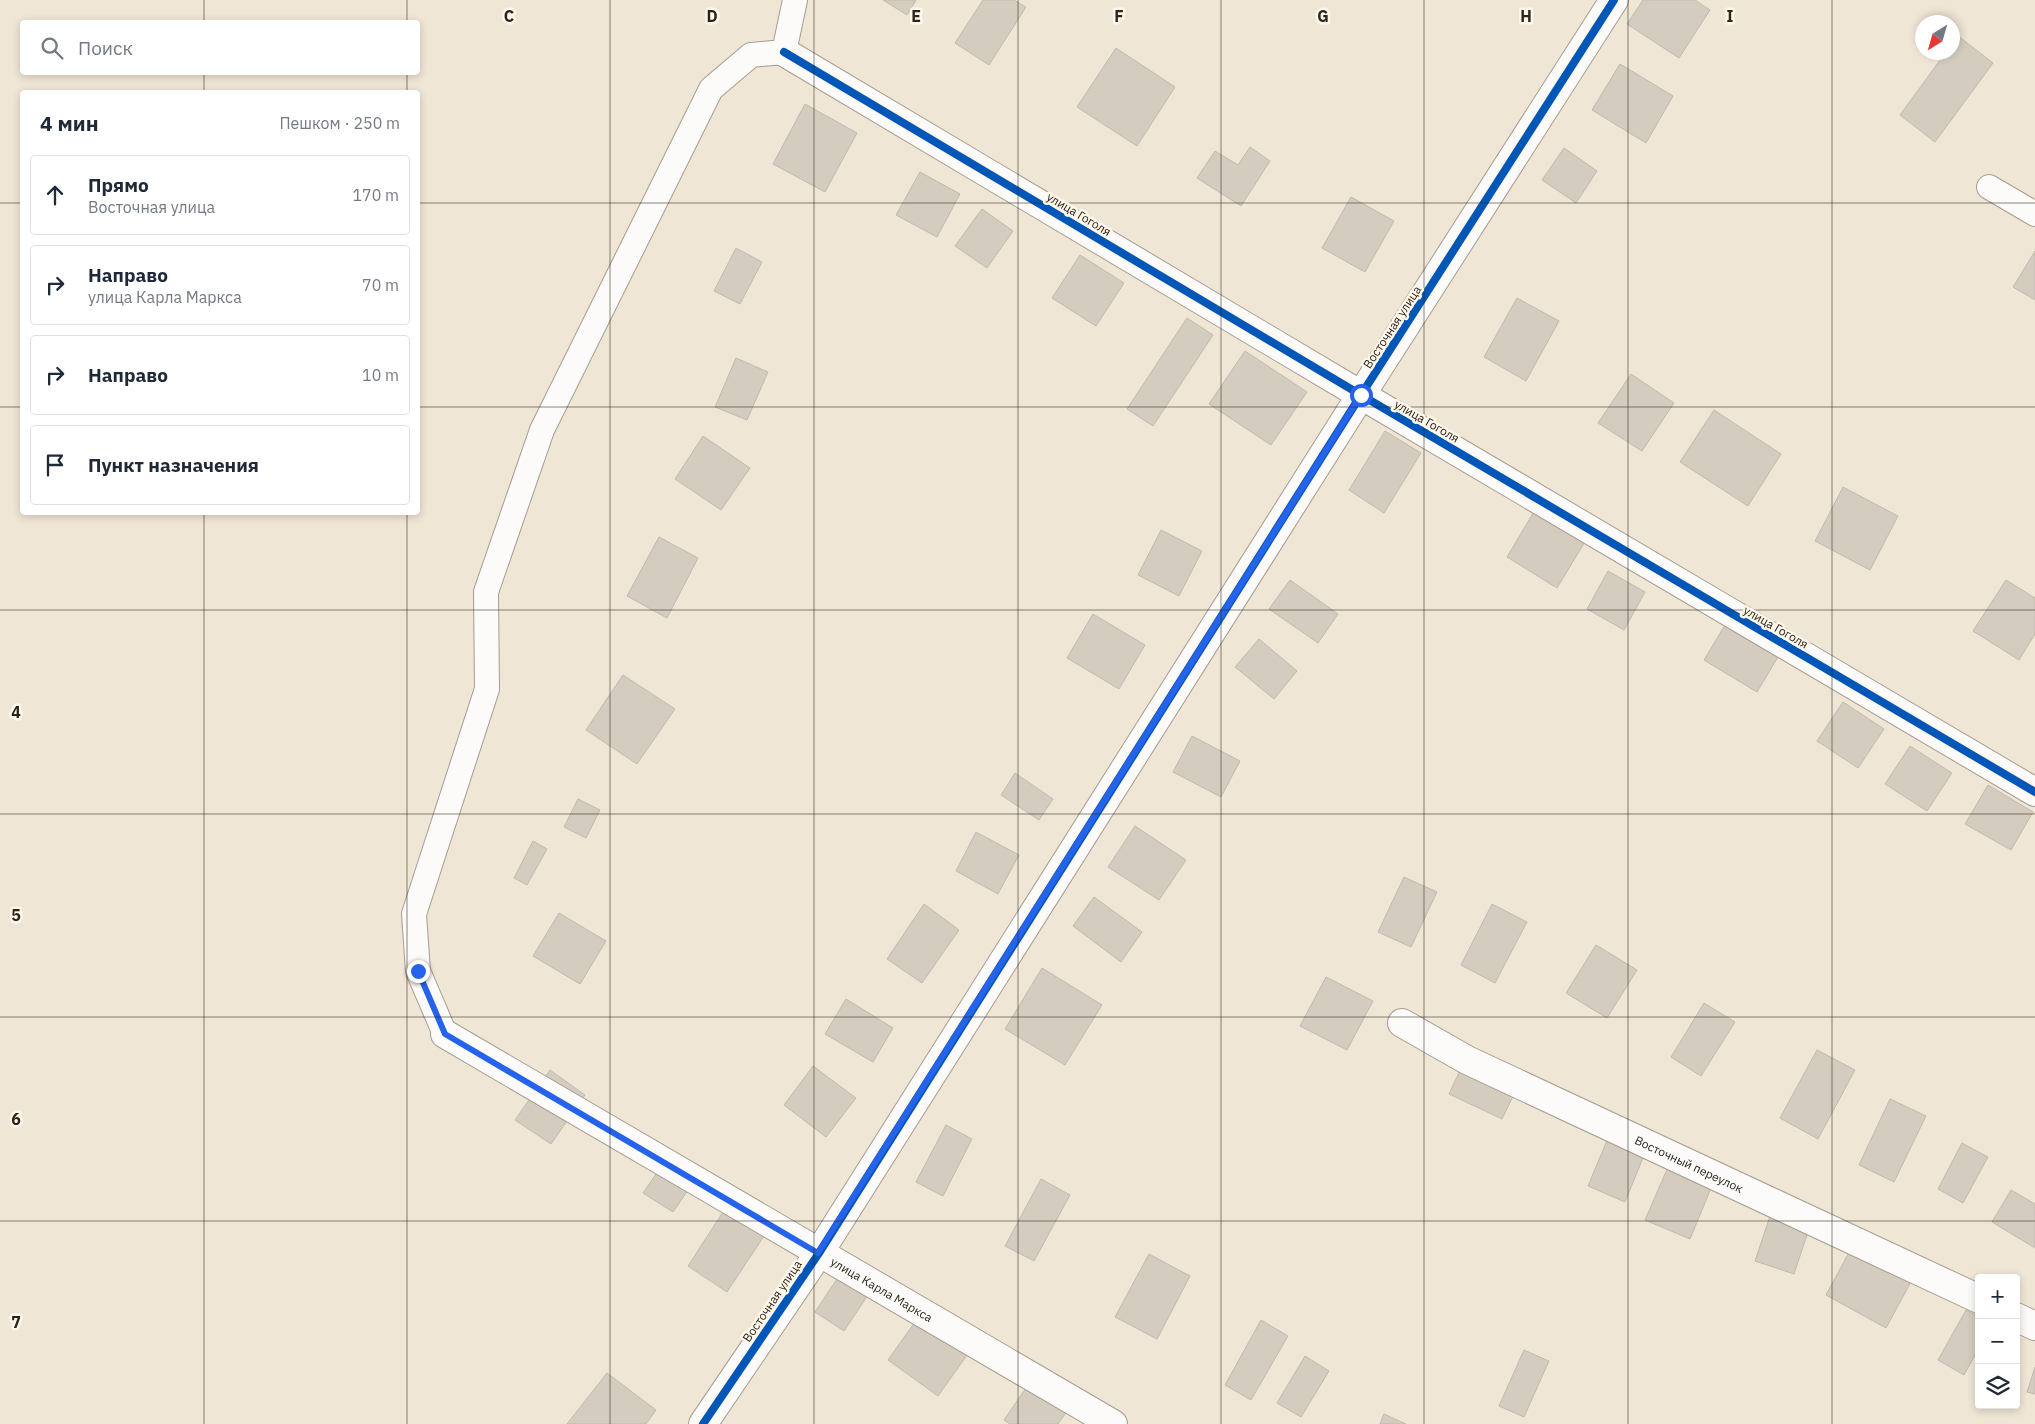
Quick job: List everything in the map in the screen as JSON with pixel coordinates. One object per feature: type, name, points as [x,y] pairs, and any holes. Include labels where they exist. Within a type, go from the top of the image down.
[{"type":"street","name":"Восточная улица","points":[[703,1424],[818,1253],[1361,395],[1614,0]]},
{"type":"street","name":"улица Гоголя","points":[[784,52],[2035,792]]},
{"type":"street","name":"Восточный переулок","points":[[1402,1023],[1467,1060],[1975,1297]]},
{"type":"street","name":"улица Карла Маркса","points":[[445,1034],[1114,1424]]},
{"type":"street","points":[[2020,1319],[2035,1326]]},
{"type":"lane","points":[[445,1034],[418,971],[414,914],[487,689],[486,592],[542,430],[711,89],[751,55],[784,52],[795,0]]},
{"type":"lane","points":[[1989,187],[2035,214]]},
{"type":"building","points":[[883,0],[916,0],[907,15]]},
{"type":"building","points":[[983,0],[1014,0],[1026,7],[989,65],[955,43]]},
{"type":"building","points":[[1643,0],[1695,0],[1710,10],[1679,58],[1627,24]]},
{"type":"building","points":[[1960,38],[1993,63],[1935,142],[1900,115],[1940,60],[1960,60]]},
{"type":"building","points":[[1116,48],[1175,87],[1137,146],[1077,107]]},
{"type":"building","points":[[1620,64],[1673,96],[1646,143],[1592,110]]},
{"type":"building","points":[[805,104],[857,133],[825,192],[773,164]]},
{"type":"building","points":[[1250,147],[1270,161],[1241,206],[1197,178],[1215,151],[1238,165]]},
{"type":"building","points":[[1564,148],[1597,171],[1576,203],[1542,180]]},
{"type":"building","points":[[920,172],[960,194],[937,237],[896,215]]},
{"type":"building","points":[[1351,197],[1394,221],[1365,272],[1322,248]]},
{"type":"building","points":[[982,209],[1013,231],[987,268],[955,246]]},
{"type":"building","points":[[736,248],[762,262],[740,304],[714,291]]},
{"type":"building","points":[[2035,251],[2035,300],[2013,287]]},
{"type":"building","points":[[1080,255],[1124,283],[1096,326],[1052,298]]},
{"type":"building","points":[[1517,298],[1559,321],[1526,381],[1484,357]]},
{"type":"building","points":[[1187,318],[1213,335],[1153,426],[1127,409]]},
{"type":"building","points":[[1245,351],[1307,392],[1271,445],[1209,404]]},
{"type":"building","points":[[736,358],[768,372],[747,420],[715,407]]},
{"type":"building","points":[[1631,374],[1674,403],[1642,451],[1598,423]]},
{"type":"building","points":[[1714,410],[1781,454],[1748,506],[1680,462]]},
{"type":"building","points":[[1385,431],[1421,453],[1384,513],[1349,490]]},
{"type":"building","points":[[703,436],[750,468],[721,510],[675,479]]},
{"type":"building","points":[[1843,487],[1898,516],[1870,570],[1815,541]]},
{"type":"building","points":[[1535,510],[1586,540],[1557,588],[1507,557]]},
{"type":"building","points":[[1161,530],[1202,551],[1179,596],[1138,575]]},
{"type":"building","points":[[659,537],[698,558],[667,618],[627,596]]},
{"type":"building","points":[[1608,571],[1645,592],[1624,630],[1587,609]]},
{"type":"building","points":[[1290,580],[1338,614],[1318,643],[1269,609]]},
{"type":"building","points":[[2006,580],[2035,598],[2035,634],[2019,660],[1973,631]]},
{"type":"building","points":[[1093,614],[1145,645],[1119,689],[1067,658]]},
{"type":"building","points":[[1725,625],[1778,657],[1757,692],[1704,660]]},
{"type":"building","points":[[1259,639],[1297,671],[1274,699],[1235,667]]},
{"type":"building","points":[[623,675],[675,709],[637,764],[586,730]]},
{"type":"building","points":[[1843,702],[1884,729],[1858,768],[1817,741]]},
{"type":"building","points":[[1192,736],[1240,761],[1221,797],[1173,772]]},
{"type":"building","points":[[1910,746],[1952,773],[1927,811],[1885,784]]},
{"type":"building","points":[[1015,773],[1053,799],[1039,820],[1001,795]]},
{"type":"building","points":[[1988,785],[2033,812],[2011,850],[1965,824]]},
{"type":"building","points":[[578,799],[600,810],[586,838],[564,827]]},
{"type":"building","points":[[1135,826],[1186,860],[1159,900],[1108,867]]},
{"type":"building","points":[[976,832],[1019,855],[998,894],[956,871]]},
{"type":"building","points":[[533,841],[547,849],[527,885],[514,878]]},
{"type":"building","points":[[1404,877],[1437,892],[1411,947],[1378,932]]},
{"type":"building","points":[[1094,897],[1142,932],[1121,962],[1073,926]]},
{"type":"building","points":[[924,904],[959,930],[922,983],[887,959]]},
{"type":"building","points":[[1492,904],[1527,922],[1495,983],[1461,965]]},
{"type":"building","points":[[559,913],[606,941],[580,984],[533,956]]},
{"type":"building","points":[[1596,945],[1637,970],[1607,1018],[1566,993]]},
{"type":"building","points":[[1042,968],[1102,1005],[1065,1065],[1005,1029]]},
{"type":"building","points":[[1326,977],[1373,1001],[1347,1050],[1300,1026]]},
{"type":"building","points":[[846,999],[893,1028],[873,1062],[825,1034]]},
{"type":"building","points":[[1704,1003],[1735,1022],[1701,1076],[1671,1057]]},
{"type":"building","points":[[1817,1050],[1855,1070],[1818,1139],[1780,1118]]},
{"type":"building","points":[[1464,1062],[1518,1086],[1502,1119],[1449,1094]]},
{"type":"building","points":[[813,1066],[856,1098],[826,1137],[784,1105]]},
{"type":"building","points":[[550,1070],[585,1095],[551,1144],[515,1120]]},
{"type":"building","points":[[1890,1099],[1926,1116],[1894,1182],[1859,1165]]},
{"type":"building","points":[[946,1125],[972,1139],[943,1196],[916,1182]]},
{"type":"building","points":[[1608,1138],[1645,1153],[1625,1202],[1588,1186]]},
{"type":"building","points":[[1962,1143],[1988,1157],[1963,1203],[1938,1189]]},
{"type":"building","points":[[672,1151],[701,1171],[673,1212],[643,1193]]},
{"type":"building","points":[[1672,1158],[1716,1176],[1690,1239],[1645,1220]]},
{"type":"building","points":[[1041,1179],[1070,1195],[1034,1261],[1005,1246]]},
{"type":"building","points":[[2011,1190],[2035,1204],[2035,1248],[1992,1222]]},
{"type":"building","points":[[734,1195],[774,1221],[727,1292],[688,1266]]},
{"type":"building","points":[[1772,1210],[1811,1223],[1794,1274],[1755,1261]]},
{"type":"building","points":[[1853,1245],[1913,1278],[1886,1328],[1826,1295]]},
{"type":"building","points":[[1149,1254],[1190,1276],[1157,1339],[1115,1317]]},
{"type":"building","points":[[849,1261],[878,1280],[844,1331],[815,1312]]},
{"type":"building","points":[[927,1305],[977,1341],[938,1396],[888,1360]]},
{"type":"building","points":[[1966,1310],[1975,1315],[1975,1355],[1964,1375],[1938,1360]]},
{"type":"building","points":[[1261,1320],[1288,1336],[1251,1400],[1225,1385]]},
{"type":"building","points":[[1524,1350],[1549,1361],[1524,1417],[1499,1406]]},
{"type":"building","points":[[1305,1356],[1329,1371],[1301,1417],[1277,1403]]},
{"type":"building","points":[[2035,1367],[2035,1394],[2027,1392]]},
{"type":"building","points":[[607,1373],[656,1410],[646,1424],[567,1424]]},
{"type":"building","points":[[1035,1375],[1074,1401],[1058,1424],[1010,1424],[1004,1420]]},
{"type":"building","points":[[1384,1414],[1406,1424],[1380,1424]]},
{"type":"cycle path","points":[[703,1424],[819,1253],[1361,395],[1614,0]]},
{"type":"cycle path","points":[[784,52],[2035,792]]},
{"type":"route","points":[[418,971],[445,1034],[818,1253],[1361,395]]}]
